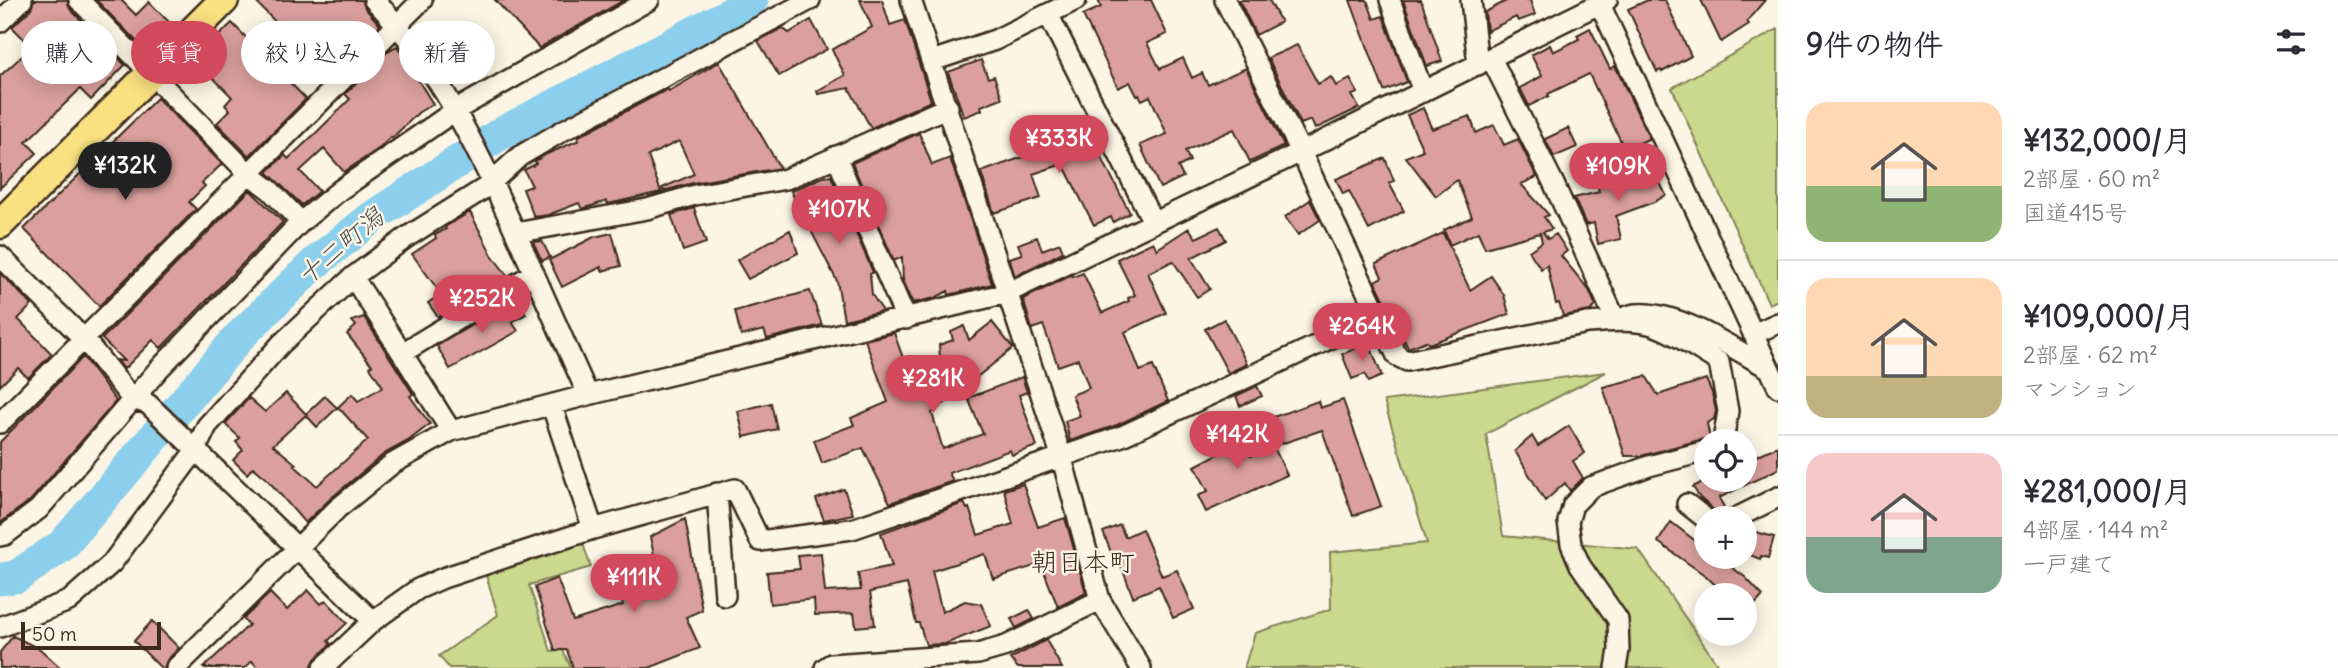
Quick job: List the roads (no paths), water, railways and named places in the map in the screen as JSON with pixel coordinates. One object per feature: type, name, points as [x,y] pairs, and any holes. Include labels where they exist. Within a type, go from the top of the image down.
[{"type":"highway","points":[[203,21],[224,0]]},
{"type":"highway","points":[[0,224],[140,84]]},
{"type":"street","points":[[0,22],[22,0]]},
{"type":"street","points":[[79,0],[131,53]]},
{"type":"street","points":[[374,0],[397,23],[460,117],[516,233],[588,395]]},
{"type":"street","points":[[0,423],[422,0]]},
{"type":"street","points":[[0,536],[39,509],[140,402],[301,222],[340,190],[649,0]]},
{"type":"street","points":[[0,627],[69,601],[112,563],[190,446],[281,344],[353,278],[520,156],[810,0]]},
{"type":"street","points":[[911,0],[1061,455],[1100,600],[1140,668]]},
{"type":"street","points":[[932,61],[995,40],[1076,0]]},
{"type":"street","points":[[1225,0],[1301,152],[1397,356],[1407,361],[1587,323],[1616,321],[1650,325],[1719,362],[1728,411],[1725,429]]},
{"type":"street","points":[[1390,0],[1423,92]]},
{"type":"street","points":[[1471,0],[1484,61],[1553,182],[1616,321]]},
{"type":"street","points":[[176,668],[338,508],[392,464],[451,431],[1007,293],[1301,152],[1602,1],[1774,378]]},
{"type":"street","points":[[1048,14],[1153,222]]},
{"type":"street","points":[[162,84],[249,174],[270,190],[301,222]]},
{"type":"street","points":[[516,233],[647,209],[695,195],[786,179],[948,107]]},
{"type":"street","points":[[836,156],[906,319]]},
{"type":"street","points":[[0,256],[84,339],[140,402],[300,548],[373,621]]},
{"type":"street","points":[[402,353],[534,273]]},
{"type":"street","points":[[353,278],[451,431]]},
{"type":"street","points":[[1616,321],[1635,314],[1668,316],[1696,328],[1774,378]]},
{"type":"street","points":[[323,668],[373,621],[418,589],[443,578],[593,529],[735,489],[760,541],[852,529],[1122,436],[1379,316]]},
{"type":"street","points":[[1754,334],[1778,323]]},
{"type":"street","points":[[552,406],[593,529]]},
{"type":"street","points":[[1616,668],[1619,650],[1618,620],[1580,565],[1571,544],[1568,522],[1573,505],[1591,487],[1649,466],[1694,454]]},
{"type":"street","points":[[717,493],[725,596]]},
{"type":"street","points":[[1757,508],[1778,497]]},
{"type":"street","points":[[1687,504],[1694,510]]},
{"type":"street","points":[[825,668],[831,664],[978,654],[1006,646],[1100,600]]},
{"type":"waterway","name":"十二町潟","points":[[0,579],[16,577],[63,545],[239,337],[315,263],[374,216],[500,134],[752,0]]},
{"type":"district","name":"朝日本町","points":[[1083,561]]}]
